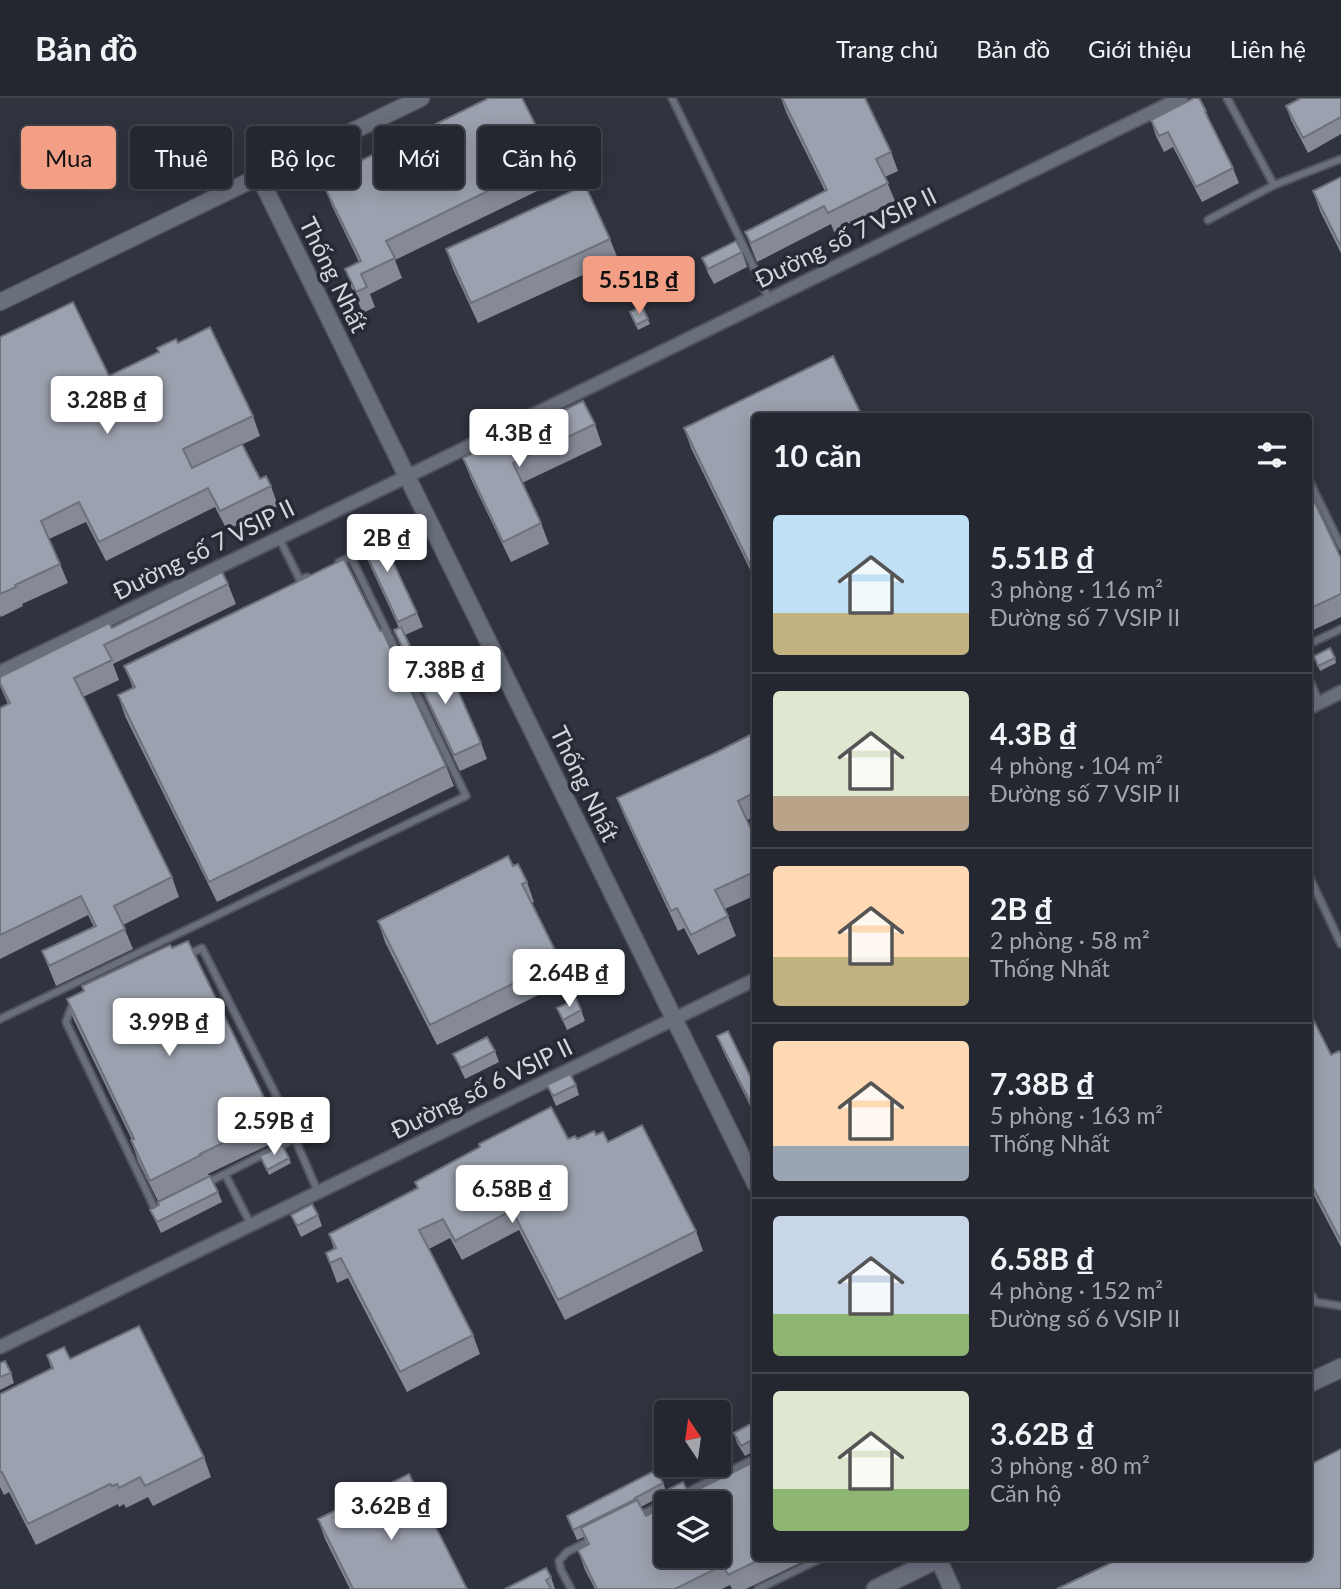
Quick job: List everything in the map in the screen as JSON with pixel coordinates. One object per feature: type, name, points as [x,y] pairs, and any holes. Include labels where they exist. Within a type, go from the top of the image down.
[{"type":"main road","points":[[1312,1382],[1341,1368]]},
{"type":"main road","points":[[876,1589],[932,1561]]},
{"type":"street","points":[[360,127],[421,98]]},
{"type":"street","name":"Đường số 7 VSIP II","points":[[0,672],[1181,98]]},
{"type":"street","points":[[0,302],[246,182]]},
{"type":"street","name":"Thống Nhất","points":[[265,189],[752,1177]]},
{"type":"street","points":[[1314,705],[1341,692]]},
{"type":"street","name":"Đường số 6 VSIP II","points":[[0,1347],[752,981]]},
{"type":"street","points":[[939,1561],[952,1589]]},
{"type":"lane","points":[[672,98],[769,299]]},
{"type":"lane","points":[[1227,98],[1274,185]]},
{"type":"lane","points":[[1208,220],[1274,185],[1341,159]]},
{"type":"lane","points":[[1312,486],[1341,546]]},
{"type":"lane","points":[[279,538],[300,580],[313,574]]},
{"type":"lane","points":[[0,1019],[466,796],[351,557],[338,563]]},
{"type":"lane","points":[[1312,643],[1341,629]]},
{"type":"lane","points":[[1312,882],[1341,944]]},
{"type":"lane","points":[[178,959],[202,948],[275,1093],[318,1192]]},
{"type":"lane","points":[[83,1002],[71,1008],[66,1022],[155,1209],[166,1203]]},
{"type":"lane","points":[[202,1186],[294,1139]]},
{"type":"lane","points":[[225,1174],[251,1225]]},
{"type":"lane","points":[[1312,1296],[1316,1302],[1341,1306]]},
{"type":"lane","points":[[630,1521],[752,1460]]},
{"type":"lane","points":[[571,1589],[559,1561],[567,1552],[605,1533]]},
{"type":"lane","points":[[758,1589],[816,1561]]},
{"type":"building","points":[[489,98],[522,98],[536,126],[478,126],[478,189],[492,189],[386,241],[395,258],[361,274],[367,287],[356,292],[345,269],[361,261],[325,189],[360,189],[360,161],[374,154],[374,189],[464,189],[464,126],[432,126]]},
{"type":"building","points":[[782,98],[865,98],[891,152],[876,159],[888,183],[828,213],[824,206],[751,243],[745,232],[827,190]]},
{"type":"building","points":[[1199,98],[1233,168],[1196,187],[1168,132],[1159,136],[1151,120]]},
{"type":"building","points":[[1301,98],[1341,98],[1341,117],[1303,138],[1286,106]]},
{"type":"building","points":[[1341,177],[1341,247],[1313,191]]},
{"type":"building","points":[[576,189],[587,189],[610,239],[471,303],[446,249]]},
{"type":"building","points":[[736,241],[742,252],[708,269],[702,258]]},
{"type":"building","points":[[73,302],[109,376],[159,352],[157,348],[176,339],[178,343],[210,327],[253,416],[183,449],[192,468],[242,444],[260,479],[266,476],[271,486],[220,511],[208,488],[99,542],[79,502],[41,521],[60,564],[0,594],[0,337]]},
{"type":"building","points":[[642,306],[648,319],[636,325],[630,312]]},
{"type":"building","points":[[833,356],[861,413],[752,413],[752,569],[684,428]]},
{"type":"building","points":[[583,401],[595,424],[513,463],[541,523],[503,542],[463,458]]},
{"type":"building","points":[[1312,496],[1341,558],[1341,594],[1312,608]]},
{"type":"building","points":[[374,526],[417,613],[398,622],[357,534]]},
{"type":"building","points":[[344,559],[380,631],[382,630],[446,766],[209,882],[118,695],[135,687],[124,666]]},
{"type":"building","points":[[222,572],[228,584],[104,645],[112,660],[74,678],[172,877],[114,906],[125,929],[49,966],[42,951],[96,926],[81,896],[0,935],[0,708],[10,703],[0,683],[0,677],[109,623],[112,628]]},
{"type":"building","points":[[401,627],[430,689],[453,679],[481,743],[454,755],[394,630]]},
{"type":"building","points":[[1330,648],[1335,658],[1318,666],[1314,656]]},
{"type":"building","points":[[752,734],[752,794],[738,801],[752,831],[752,873],[715,890],[728,916],[691,935],[677,908],[671,911],[617,798]]},
{"type":"building","points":[[508,856],[513,866],[518,864],[527,882],[522,884],[560,960],[430,1025],[378,921]]},
{"type":"building","points":[[188,941],[274,1118],[150,1181],[131,1140],[134,1139],[67,999],[84,991],[82,986],[170,945],[172,948]]},
{"type":"building","points":[[576,999],[581,1010],[563,1020],[557,1008]]},
{"type":"building","points":[[1312,1017],[1331,1055],[1339,1051],[1341,1054],[1341,1241],[1312,1186]]},
{"type":"building","points":[[728,1031],[752,1080],[752,1106],[717,1036]]},
{"type":"building","points":[[487,1037],[495,1051],[461,1068],[453,1054]]},
{"type":"building","points":[[570,1074],[576,1085],[553,1096],[547,1085]]},
{"type":"building","points":[[551,1107],[568,1139],[575,1136],[577,1139],[594,1131],[596,1135],[603,1132],[608,1142],[642,1125],[696,1231],[558,1300],[512,1210],[455,1241],[443,1219],[419,1230],[473,1335],[400,1372],[341,1258],[330,1263],[326,1253],[336,1248],[329,1234],[418,1188],[415,1182],[480,1147],[479,1144]]},
{"type":"building","points":[[282,1145],[289,1158],[267,1170],[260,1156]]},
{"type":"building","points":[[210,1176],[218,1192],[157,1222],[150,1210],[159,1205],[158,1202]]},
{"type":"building","points":[[312,1204],[318,1215],[297,1226],[291,1215]]},
{"type":"building","points":[[139,1326],[204,1457],[145,1486],[140,1477],[119,1488],[117,1484],[110,1484],[28,1524],[0,1472],[0,1394],[53,1368],[47,1355],[64,1347],[70,1359]]},
{"type":"building","points":[[5,1361],[11,1373],[0,1377],[0,1363]]},
{"type":"building","points":[[752,1423],[752,1440],[741,1446],[734,1433]]},
{"type":"building","points":[[1341,1449],[1341,1589],[1057,1589],[1115,1561],[1312,1561],[1312,1464]]},
{"type":"building","points":[[752,1463],[752,1561],[757,1561],[728,1575],[724,1568],[731,1568],[731,1491],[695,1491],[724,1477],[732,1477],[732,1473]]},
{"type":"building","points":[[654,1471],[654,1477],[660,1477],[663,1483],[573,1530],[567,1516]]},
{"type":"building","points":[[409,1474],[467,1589],[353,1589],[318,1519]]},
{"type":"building","points":[[683,1482],[688,1491],[670,1491],[669,1489]]},
{"type":"building","points":[[637,1500],[646,1516],[654,1512],[654,1568],[717,1568],[675,1589],[597,1589],[578,1550],[589,1544],[581,1528]]},
{"type":"building","points":[[546,1568],[551,1577],[546,1580],[551,1589],[505,1589]]}]
